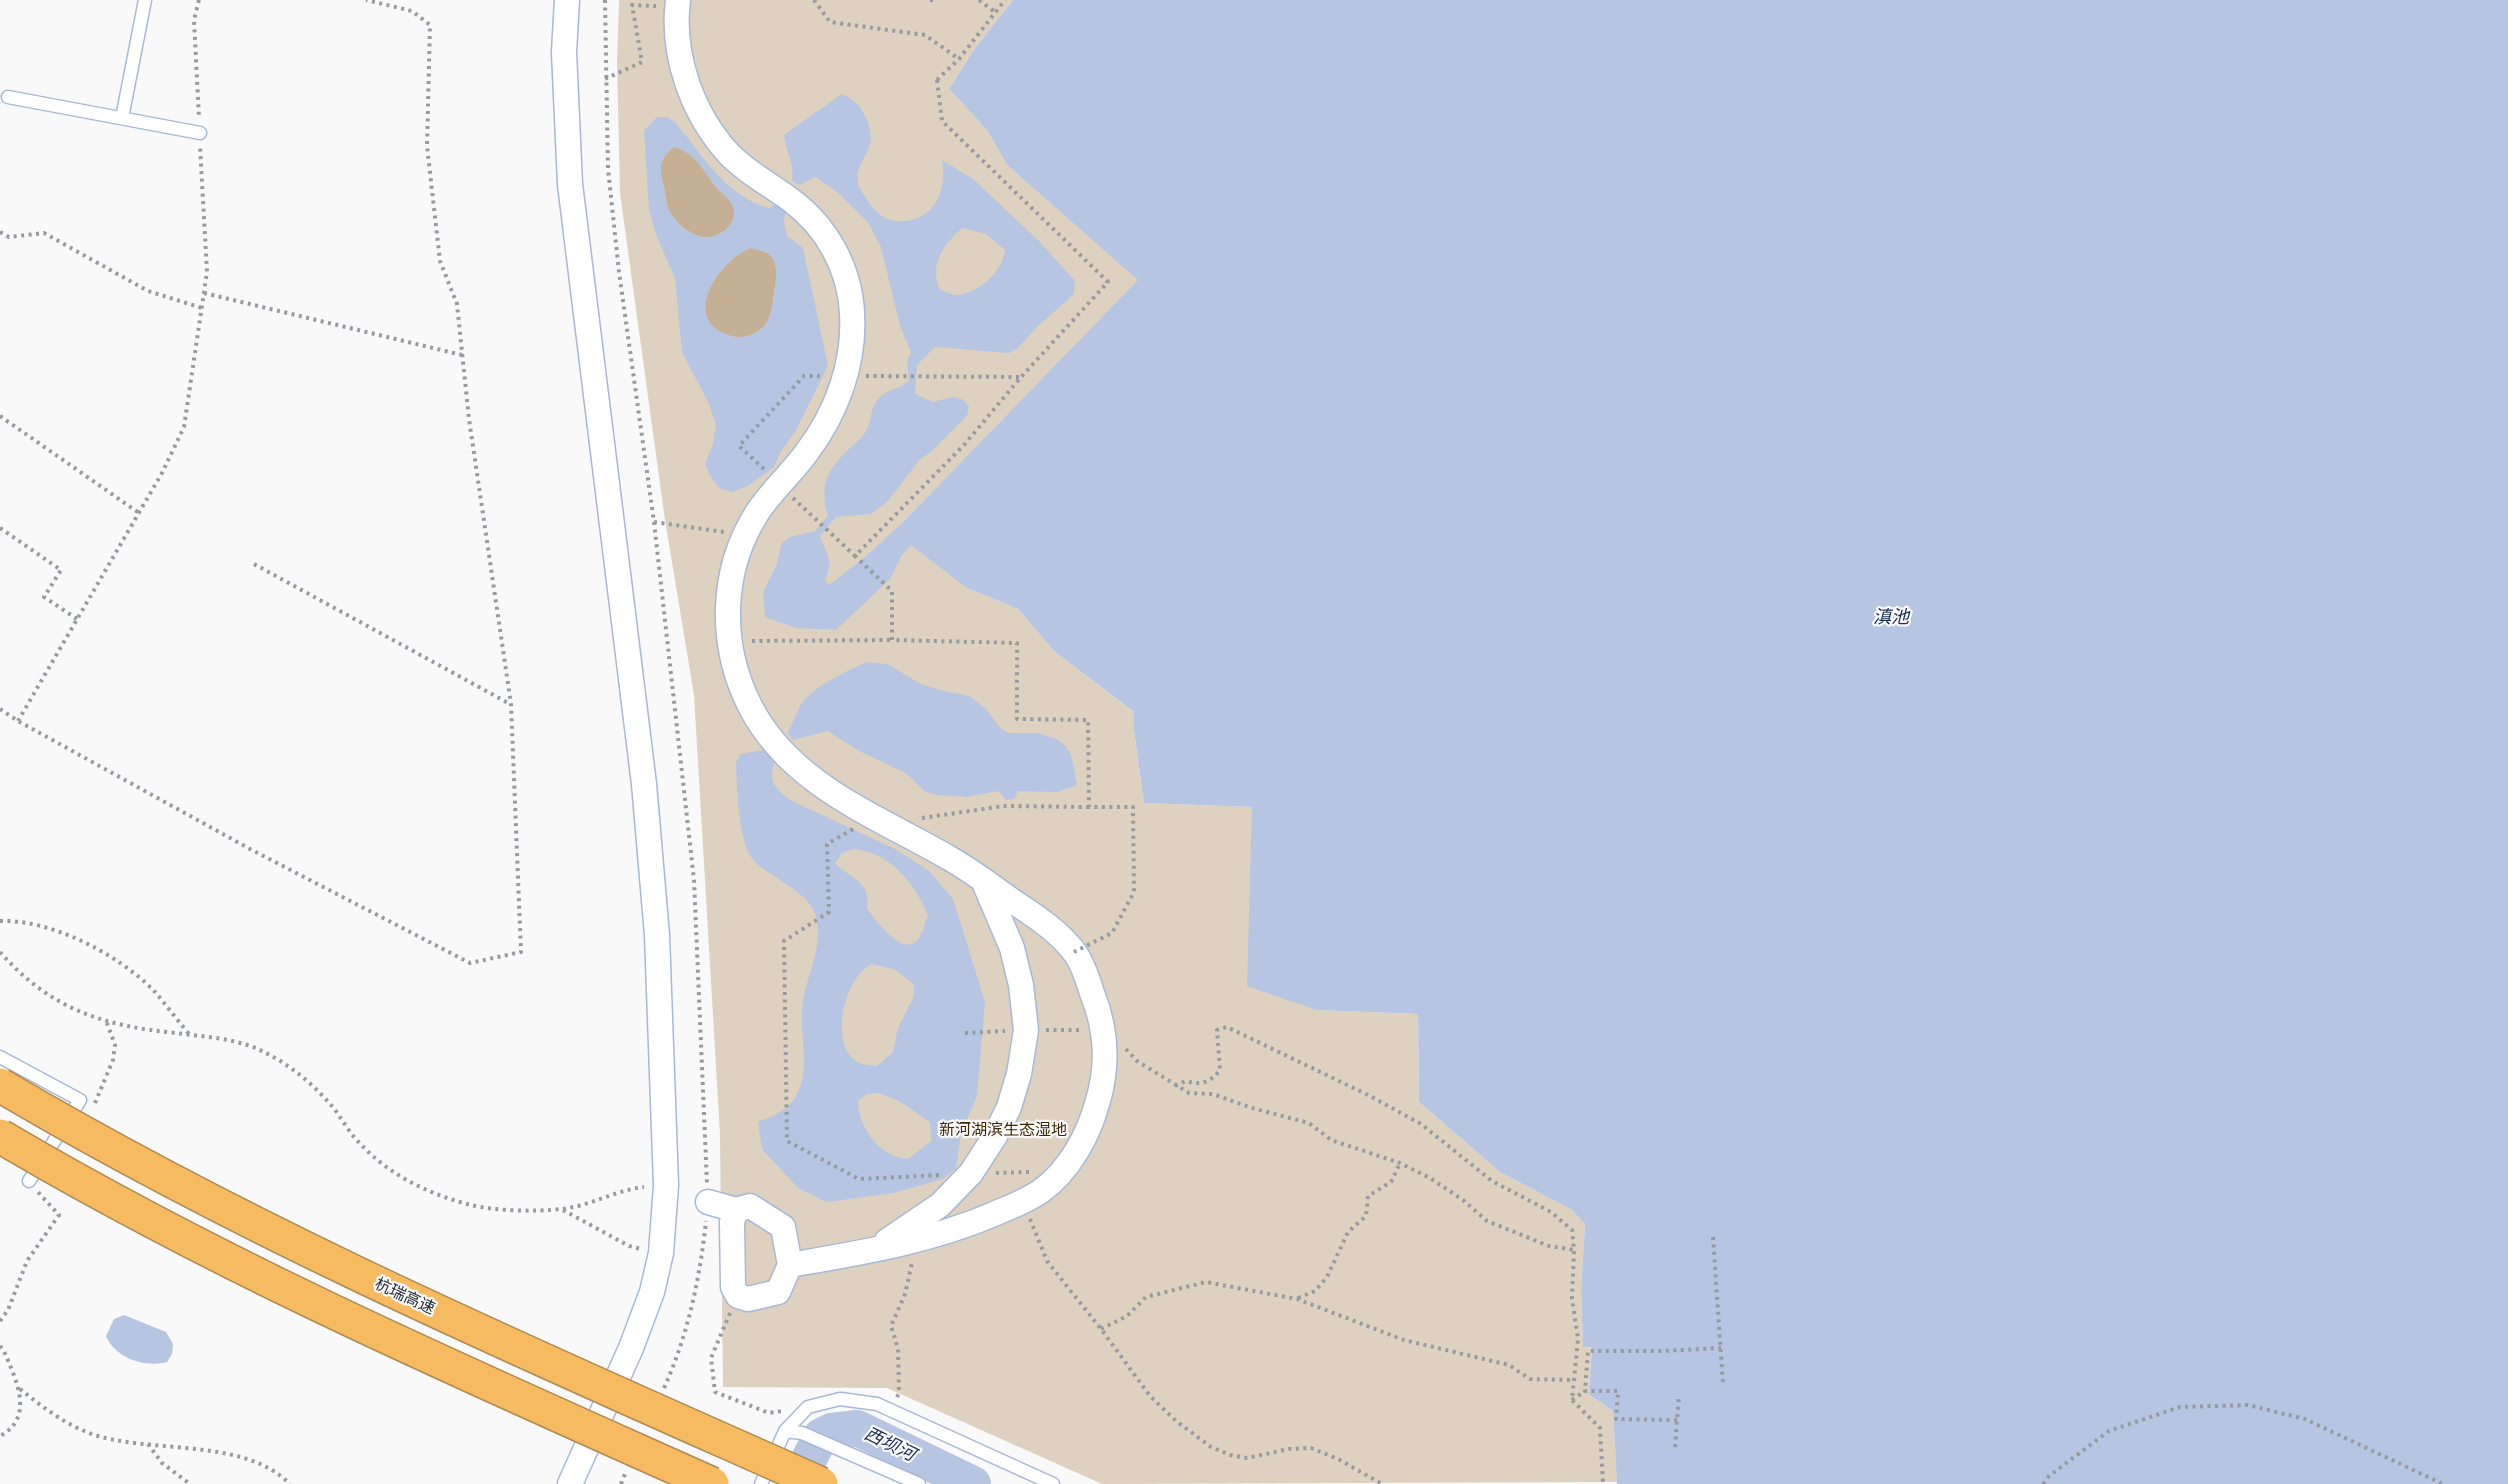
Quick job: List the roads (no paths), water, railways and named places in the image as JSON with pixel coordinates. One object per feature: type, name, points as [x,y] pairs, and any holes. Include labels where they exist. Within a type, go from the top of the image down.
[{"type":"highway","name":"杭瑞高速","points":[[0,1085],[150,1170],[316,1254],[821,1484]]},
{"type":"highway","points":[[0,1136],[128,1209],[258,1275],[392,1339],[712,1484]]},
{"type":"street","points":[[567,0],[564,52],[570,184],[644,784],[657,935],[666,1185],[661,1253],[652,1292],[631,1348],[570,1484]]},
{"type":"street","points":[[678,0],[678,42],[687,83],[701,115],[729,154],[764,184],[793,201],[815,222],[836,251],[848,281],[852,308],[853,338],[847,376],[822,428],[807,452],[757,512],[745,535],[732,575],[727,609],[729,641],[735,668],[750,706],[769,736],[797,767],[835,795],[950,858],[1083,948],[1104,1030],[1106,1062],[1092,1120],[1063,1171],[1041,1191],[1021,1203],[957,1230],[874,1250],[790,1265]]},
{"type":"street","points":[[874,1250],[940,1205],[971,1173],[995,1136],[1009,1107],[1019,1074],[1026,1030],[1021,985],[1012,948],[983,880]]},
{"type":"street","points":[[708,1202],[736,1210],[750,1206],[783,1227],[790,1265],[778,1292],[748,1299],[738,1296],[733,1287],[732,1221],[736,1210]]},
{"type":"lane","points":[[122,118],[146,0]]},
{"type":"lane","points":[[8,97],[200,133]]},
{"type":"lane","points":[[0,1057],[80,1100],[29,1181]]},
{"type":"lane","points":[[761,1484],[785,1431],[808,1407],[840,1399],[877,1404],[1053,1484]]},
{"type":"lane","points":[[785,1431],[802,1433],[919,1484]]},
{"type":"water","name":"滇池","points":[[1013,0],[2508,0],[2508,1484],[1617,1484],[1613,1411],[1589,1395],[1592,1347],[1583,1347],[1581,1289],[1585,1224],[1572,1210],[1500,1172],[1419,1102],[1418,1014],[1316,1010],[1247,986],[1252,807],[1144,803],[1134,731],[1134,712],[1054,651],[1018,609],[967,588],[911,545],[902,555],[890,579],[836,630],[796,628],[765,617],[763,592],[776,566],[782,543],[790,537],[815,531],[828,516],[825,488],[829,473],[840,458],[865,433],[872,410],[881,396],[909,381],[907,361],[911,352],[900,326],[881,247],[868,222],[836,191],[815,177],[799,185],[792,181],[791,163],[784,135],[842,94],[859,106],[870,130],[871,139],[859,167],[858,183],[872,207],[879,214],[897,221],[915,219],[924,215],[939,195],[943,175],[942,160],[973,179],[1040,242],[1075,281],[1074,294],[1037,327],[1017,349],[1009,353],[935,347],[917,365],[915,394],[933,402],[952,397],[962,399],[969,406],[967,416],[931,452],[920,459],[888,501],[871,514],[836,517],[820,536],[830,562],[825,581],[829,585],[899,526],[1138,280],[1007,165],[987,130],[949,89],[975,48]],"holes":[[[962,228],[986,234],[1005,250],[996,272],[978,288],[960,295],[939,289],[937,263],[949,241]]]},
{"type":"water","points":[[657,117],[667,117],[676,123],[716,173],[741,195],[769,208],[781,202],[786,205],[784,221],[787,236],[803,248],[828,366],[795,432],[781,451],[774,467],[748,486],[733,492],[721,489],[711,478],[705,464],[713,443],[716,425],[709,404],[682,352],[675,278],[657,237],[649,210],[644,131]],"holes":[[[674,147],[688,153],[697,161],[715,186],[732,204],[733,221],[726,230],[716,236],[704,237],[693,234],[678,223],[669,211],[661,165],[665,156]],[[751,248],[768,253],[776,265],[776,284],[770,315],[763,327],[752,335],[732,336],[712,326],[706,315],[706,302],[710,288],[718,275],[739,254]]]},
{"type":"water","points":[[868,662],[887,664],[921,684],[969,696],[985,708],[1001,729],[1009,733],[1038,733],[1056,739],[1065,745],[1071,754],[1077,785],[1058,792],[1018,791],[1014,799],[1006,800],[998,791],[967,797],[936,795],[924,791],[906,773],[859,751],[828,731],[793,740],[788,733],[800,706],[806,699],[831,680]]},
{"type":"water","points":[[770,749],[776,755],[772,770],[773,781],[778,790],[790,800],[895,849],[928,870],[953,899],[985,1002],[977,1096],[961,1133],[956,1168],[943,1179],[894,1193],[826,1202],[798,1188],[762,1149],[758,1122],[777,1114],[790,1105],[799,1091],[802,1080],[804,1069],[803,999],[816,951],[818,927],[815,914],[805,899],[760,867],[749,853],[742,829],[738,800],[736,763],[740,754]],"holes":[[[853,849],[866,851],[889,863],[899,871],[916,892],[928,915],[919,938],[913,944],[898,941],[883,929],[867,909],[866,892],[863,886],[835,863],[842,853]],[[871,964],[894,969],[914,984],[914,996],[898,1028],[893,1052],[877,1066],[862,1064],[855,1060],[847,1051],[843,1039],[842,1025],[848,995],[862,971]],[[879,1093],[901,1102],[930,1122],[931,1141],[908,1159],[888,1153],[873,1139],[862,1121],[858,1101],[867,1094]]]},
{"type":"water","points":[[124,1315],[166,1332],[173,1344],[172,1354],[167,1362],[149,1364],[132,1360],[110,1344],[106,1336],[114,1319]]},
{"type":"waterway","name":"西坝河","points":[[796,1484],[821,1436],[831,1431],[857,1428],[973,1484]]},
{"type":"park label","name":"新河湖滨生态湿地","points":[[1003,1130]]}]
